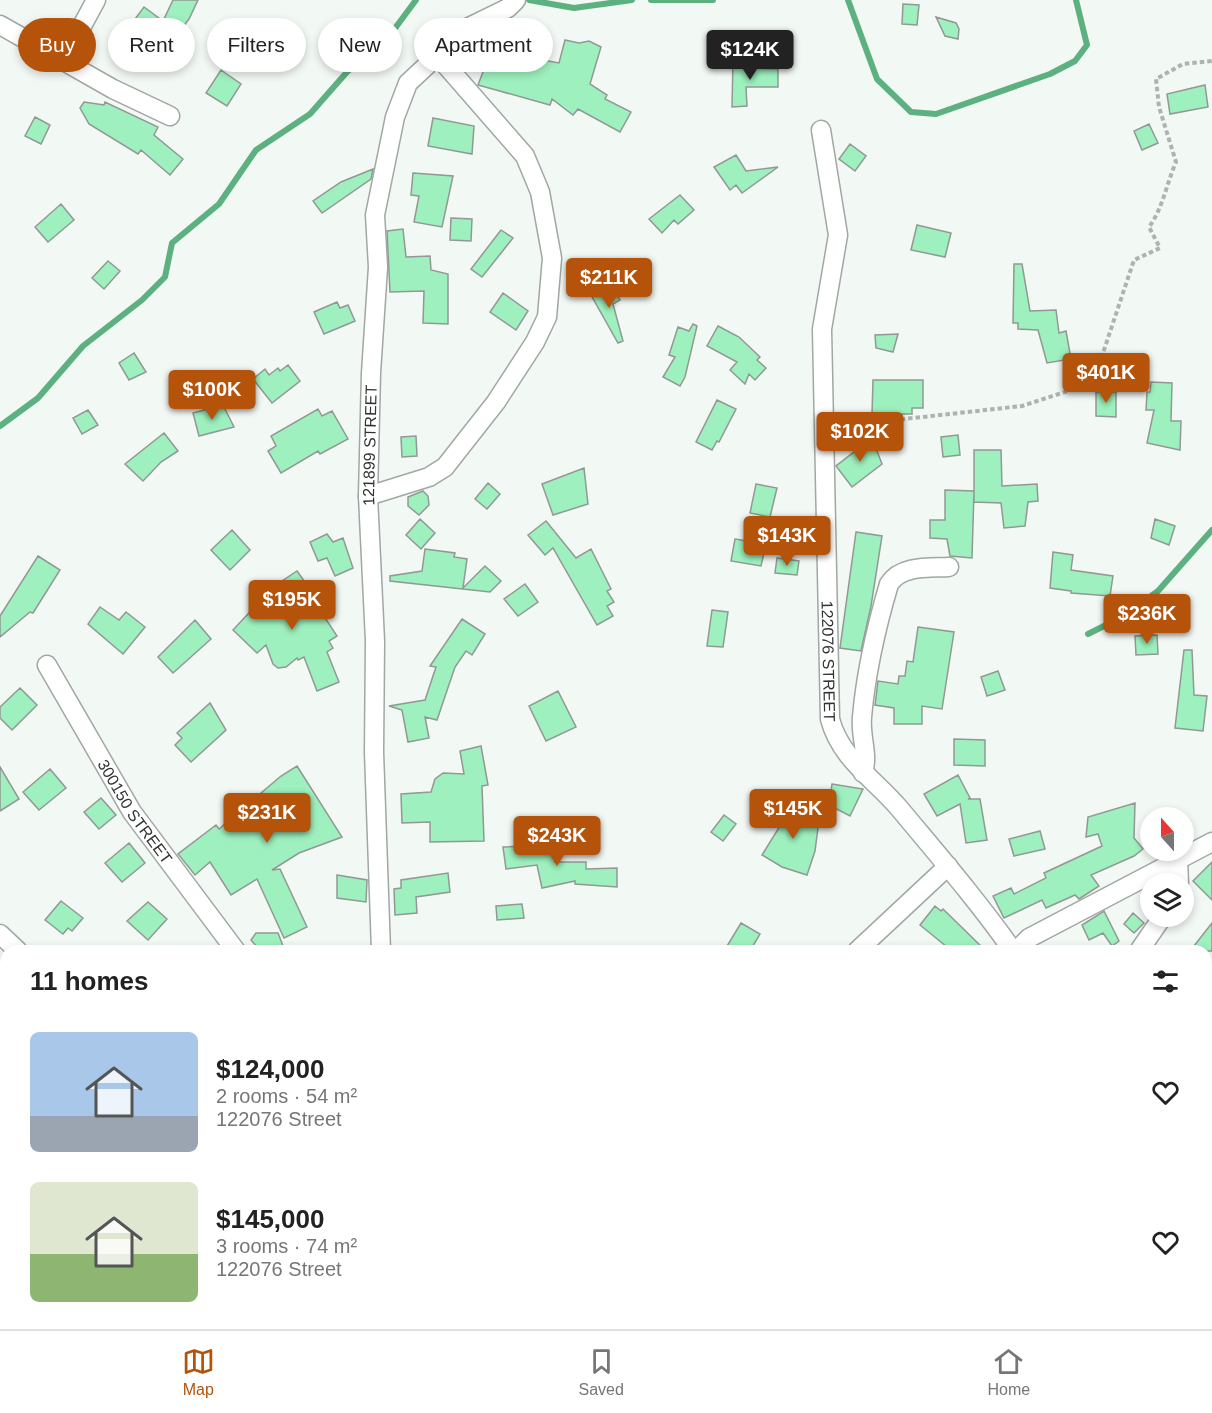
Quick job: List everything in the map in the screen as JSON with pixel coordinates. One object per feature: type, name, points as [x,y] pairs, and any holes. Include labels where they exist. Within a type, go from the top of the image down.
[{"type":"street","points":[[86,18],[96,0]]},
{"type":"street","name":"121899 STREET","points":[[488,18],[508,8],[516,0]]},
{"type":"street","points":[[0,25],[18,35]]},
{"type":"street","points":[[84,72],[170,116]]},
{"type":"street","name":"121899 STREET","points":[[381,945],[374,752],[376,650],[368,496],[371,373],[378,267],[374,238],[375,214],[401,96],[408,83],[419,72]]},
{"type":"street","points":[[368,496],[429,477],[445,467],[516,374],[547,317],[552,258],[534,174],[517,145],[452,72]]},
{"type":"street","name":"122076 STREET","points":[[821,130],[838,234],[822,329],[828,709],[838,739],[863,773],[885,793],[948,866],[1009,945]]},
{"type":"street","points":[[863,773],[866,760],[861,723],[865,679],[889,584],[893,578],[908,571],[949,567]]},
{"type":"street","name":"300150 STREET","points":[[46,664],[132,812],[232,945]]},
{"type":"street","points":[[1194,851],[1212,842]]},
{"type":"street","points":[[1021,945],[1029,938],[1174,861]]},
{"type":"street","points":[[863,945],[948,866]]},
{"type":"street","points":[[1143,945],[1155,927]]},
{"type":"street","points":[[0,934],[12,945]]},
{"type":"path","points":[[823,428],[1022,406],[1074,389],[1103,353],[1134,260],[1160,248],[1149,227],[1161,211],[1164,190],[1176,162],[1159,107],[1156,79],[1183,64],[1212,61]]},
{"type":"building","points":[[173,0],[198,0],[189,18],[164,18]]},
{"type":"building","points":[[903,4],[919,5],[917,25],[902,24]]},
{"type":"building","points":[[144,7],[159,18],[136,18]]},
{"type":"building","points":[[936,17],[956,23],[959,29],[958,39],[945,36]]},
{"type":"building","points":[[565,40],[579,43],[589,41],[601,47],[590,84],[607,95],[605,99],[631,112],[620,132],[578,109],[573,115],[552,99],[550,105],[478,85],[483,72],[553,72],[553,62],[559,63]]},
{"type":"building","points":[[744,58],[747,68],[778,69],[778,87],[746,87],[747,106],[732,107],[733,59]]},
{"type":"building","points":[[220,72],[224,72],[241,84],[227,106],[206,93]]},
{"type":"building","points":[[1205,85],[1208,107],[1170,114],[1167,94]]},
{"type":"building","points":[[84,102],[104,105],[105,102],[158,127],[154,135],[183,159],[170,175],[141,150],[138,154],[89,124],[80,108]]},
{"type":"building","points":[[35,117],[50,125],[41,144],[25,136]]},
{"type":"building","points":[[433,118],[474,126],[472,154],[428,146]]},
{"type":"building","points":[[1149,124],[1158,143],[1142,150],[1134,131]]},
{"type":"building","points":[[850,144],[866,156],[855,171],[839,159]]},
{"type":"building","points":[[736,155],[746,171],[778,167],[742,193],[736,185],[730,190],[714,167]]},
{"type":"building","points":[[373,169],[371,179],[322,213],[313,201],[341,182]]},
{"type":"building","points":[[413,173],[453,176],[442,227],[414,222],[419,196],[411,195]]},
{"type":"building","points":[[680,195],[694,210],[678,224],[674,220],[662,233],[649,219]]},
{"type":"building","points":[[61,204],[74,220],[48,242],[35,227]]},
{"type":"building","points":[[451,218],[472,219],[471,241],[450,240]]},
{"type":"building","points":[[917,225],[951,233],[945,257],[911,250]]},
{"type":"building","points":[[403,229],[406,257],[430,256],[431,270],[448,274],[448,324],[423,323],[424,291],[390,292],[387,231]]},
{"type":"building","points":[[501,230],[513,238],[482,277],[471,269]]},
{"type":"building","points":[[108,261],[120,271],[104,289],[92,278]]},
{"type":"building","points":[[1014,264],[1022,264],[1030,311],[1056,310],[1059,333],[1066,331],[1071,359],[1047,363],[1038,330],[1018,329],[1018,323],[1013,323]]},
{"type":"building","points":[[611,284],[620,300],[613,304],[623,341],[618,343],[591,295]]},
{"type":"building","points":[[503,293],[528,311],[516,330],[490,312]]},
{"type":"building","points":[[337,302],[340,308],[348,305],[355,321],[324,334],[314,312]]},
{"type":"building","points":[[693,324],[697,326],[685,377],[680,386],[663,377],[675,357],[669,355],[678,327],[689,331]]},
{"type":"building","points":[[718,326],[739,337],[760,357],[757,360],[766,368],[755,380],[749,374],[745,384],[730,370],[737,362],[707,346]]},
{"type":"building","points":[[898,334],[893,352],[876,348],[875,335]]},
{"type":"building","points":[[134,353],[146,372],[129,380],[119,363]]},
{"type":"building","points":[[288,365],[300,381],[272,403],[253,379],[265,369],[269,375],[278,368],[280,371]]},
{"type":"building","points":[[873,380],[923,380],[923,408],[912,408],[912,414],[872,414]]},
{"type":"building","points":[[1151,382],[1172,383],[1171,421],[1181,421],[1180,450],[1147,443],[1154,410],[1146,410],[1147,392],[1150,392]]},
{"type":"building","points":[[1096,392],[1116,392],[1116,417],[1096,416]]},
{"type":"building","points":[[717,400],[736,409],[719,442],[717,441],[712,450],[696,442]]},
{"type":"building","points":[[223,405],[234,427],[199,436],[193,413]]},
{"type":"building","points":[[318,409],[322,416],[332,411],[348,439],[320,454],[318,451],[281,473],[268,451],[276,446],[271,436]]},
{"type":"building","points":[[88,410],[98,425],[82,434],[73,418]]},
{"type":"building","points":[[164,433],[178,451],[161,462],[143,481],[125,464]]},
{"type":"building","points":[[958,435],[960,455],[943,457],[941,437]]},
{"type":"building","points":[[416,436],[417,456],[402,457],[401,437]]},
{"type":"building","points":[[872,438],[882,464],[852,487],[836,466]]},
{"type":"building","points":[[974,450],[1001,450],[1002,486],[1037,484],[1038,501],[1028,502],[1025,526],[1004,528],[1001,503],[974,502]]},
{"type":"building","points":[[584,468],[588,504],[553,515],[542,484]]},
{"type":"building","points":[[488,483],[500,494],[487,509],[475,499]]},
{"type":"building","points":[[756,484],[777,488],[770,517],[750,513]]},
{"type":"building","points":[[945,490],[974,491],[972,558],[950,556],[947,539],[930,538],[930,520],[945,520]]},
{"type":"building","points":[[423,491],[428,496],[429,505],[419,515],[408,506],[408,497]]},
{"type":"building","points":[[420,519],[435,533],[421,549],[406,535]]},
{"type":"building","points":[[1155,519],[1175,526],[1169,545],[1151,538]]},
{"type":"building","points":[[546,521],[576,558],[591,549],[611,589],[607,591],[614,602],[607,606],[613,616],[597,625],[553,548],[545,555],[528,535]]},
{"type":"building","points":[[232,530],[250,550],[230,570],[211,550]]},
{"type":"building","points":[[856,532],[882,536],[861,651],[840,648]]},
{"type":"building","points":[[327,534],[333,542],[343,538],[353,568],[335,576],[327,558],[318,561],[310,542]]},
{"type":"building","points":[[735,539],[766,544],[761,566],[731,561]]},
{"type":"building","points":[[425,549],[455,553],[454,557],[467,559],[463,588],[485,566],[501,581],[490,592],[390,581],[390,576],[422,571]]},
{"type":"building","points":[[1053,552],[1073,555],[1071,570],[1113,576],[1110,596],[1071,593],[1071,591],[1050,588]]},
{"type":"building","points":[[38,556],[60,570],[33,613],[30,612],[0,637],[0,616]]},
{"type":"building","points":[[777,558],[799,561],[797,575],[775,573]]},
{"type":"building","points":[[297,571],[315,596],[312,598],[337,636],[329,641],[333,648],[327,652],[339,682],[317,691],[304,657],[298,660],[297,658],[286,667],[278,668],[273,664],[266,645],[257,653],[233,630],[262,599],[265,601],[284,585],[282,581]]},
{"type":"building","points":[[525,584],[538,602],[518,616],[504,599]]},
{"type":"building","points":[[100,607],[119,620],[126,612],[145,627],[123,654],[88,624]]},
{"type":"building","points":[[712,610],[728,612],[723,647],[707,646]]},
{"type":"building","points":[[462,619],[485,634],[472,655],[466,651],[455,667],[437,720],[425,717],[429,738],[408,742],[402,710],[389,706],[425,700],[436,667],[430,666]]},
{"type":"building","points":[[195,620],[211,639],[173,673],[158,657]]},
{"type":"building","points":[[918,627],[954,632],[942,709],[922,706],[922,724],[894,724],[894,708],[875,705],[878,681],[898,684],[899,676],[905,676],[907,661],[913,662]]},
{"type":"building","points":[[1157,635],[1158,654],[1136,655],[1135,636]]},
{"type":"building","points":[[1184,650],[1192,650],[1194,695],[1207,696],[1203,731],[1175,728]]},
{"type":"building","points":[[998,671],[1005,690],[987,696],[981,677]]},
{"type":"building","points":[[20,688],[37,705],[12,730],[0,718],[0,707]]},
{"type":"building","points":[[558,691],[576,727],[546,741],[529,706]]},
{"type":"building","points":[[210,703],[226,730],[191,762],[175,745],[182,738],[177,733]]},
{"type":"building","points":[[954,739],[985,740],[985,766],[954,765]]},
{"type":"building","points":[[481,746],[488,785],[482,786],[484,841],[430,842],[430,822],[402,823],[401,794],[431,792],[435,779],[443,773],[464,774],[460,751]]},
{"type":"building","points":[[297,766],[342,837],[299,853],[272,870],[280,869],[307,927],[284,938],[257,879],[231,895],[210,862],[195,875],[178,854],[216,825],[219,829],[281,776]]},
{"type":"building","points":[[0,767],[19,799],[0,811]]},
{"type":"building","points":[[50,769],[66,788],[39,810],[23,792]]},
{"type":"building","points":[[958,775],[970,798],[968,799],[980,799],[987,840],[966,843],[960,804],[937,816],[924,794]]},
{"type":"building","points":[[832,784],[863,789],[850,816],[829,805]]},
{"type":"building","points":[[101,798],[116,815],[99,829],[84,812]]},
{"type":"building","points":[[779,802],[803,815],[819,820],[815,851],[807,875],[782,867],[762,855],[780,826],[769,820]]},
{"type":"building","points":[[1135,803],[1134,838],[1140,845],[1140,851],[1091,875],[1099,886],[1079,899],[1075,895],[1046,908],[1042,900],[1004,918],[993,896],[1011,888],[1014,894],[1046,878],[1044,873],[1102,846],[1098,834],[1086,837],[1088,817]]},
{"type":"building","points":[[724,815],[736,824],[723,841],[711,832]]},
{"type":"building","points":[[1040,831],[1045,849],[1014,856],[1009,839]]},
{"type":"building","points":[[129,843],[145,863],[122,882],[105,863]]},
{"type":"building","points":[[554,845],[555,862],[586,862],[586,869],[617,868],[617,887],[575,884],[575,881],[542,888],[537,865],[506,869],[503,847]]},
{"type":"building","points":[[1212,862],[1212,900],[1194,882]]},
{"type":"building","points":[[448,873],[450,892],[416,897],[417,913],[395,915],[394,889],[401,888],[401,880]]},
{"type":"building","points":[[337,875],[367,880],[366,902],[337,898]]},
{"type":"building","points":[[61,901],[83,918],[72,931],[68,928],[63,934],[45,920]]},
{"type":"building","points":[[148,902],[167,919],[148,940],[127,921]]},
{"type":"building","points":[[522,904],[524,918],[497,920],[496,906]]},
{"type":"building","points":[[935,906],[941,911],[943,909],[980,945],[945,945],[920,925]]},
{"type":"building","points":[[1104,911],[1119,941],[1111,945],[1103,933],[1089,940],[1082,925]]},
{"type":"building","points":[[1133,913],[1140,919],[1140,927],[1134,933],[1124,924]]},
{"type":"building","points":[[741,923],[760,934],[754,945],[728,945]]},
{"type":"building","points":[[1212,923],[1212,945],[1195,945]]},
{"type":"building","points":[[256,933],[278,933],[283,945],[255,945],[251,940]]},
{"type":"waterway","points":[[0,426],[38,398],[83,346],[142,300],[165,277],[172,243],[219,204],[256,150],[310,114],[347,72],[393,31],[416,0]]},
{"type":"waterway","points":[[529,0],[574,8],[632,0]]},
{"type":"waterway","points":[[651,0],[713,0]]},
{"type":"waterway","points":[[848,0],[877,79],[911,112],[936,114],[1050,74],[1075,61],[1087,45],[1076,0]]},
{"type":"waterway","points":[[1088,634],[1124,616],[1158,591],[1212,530]]}]
